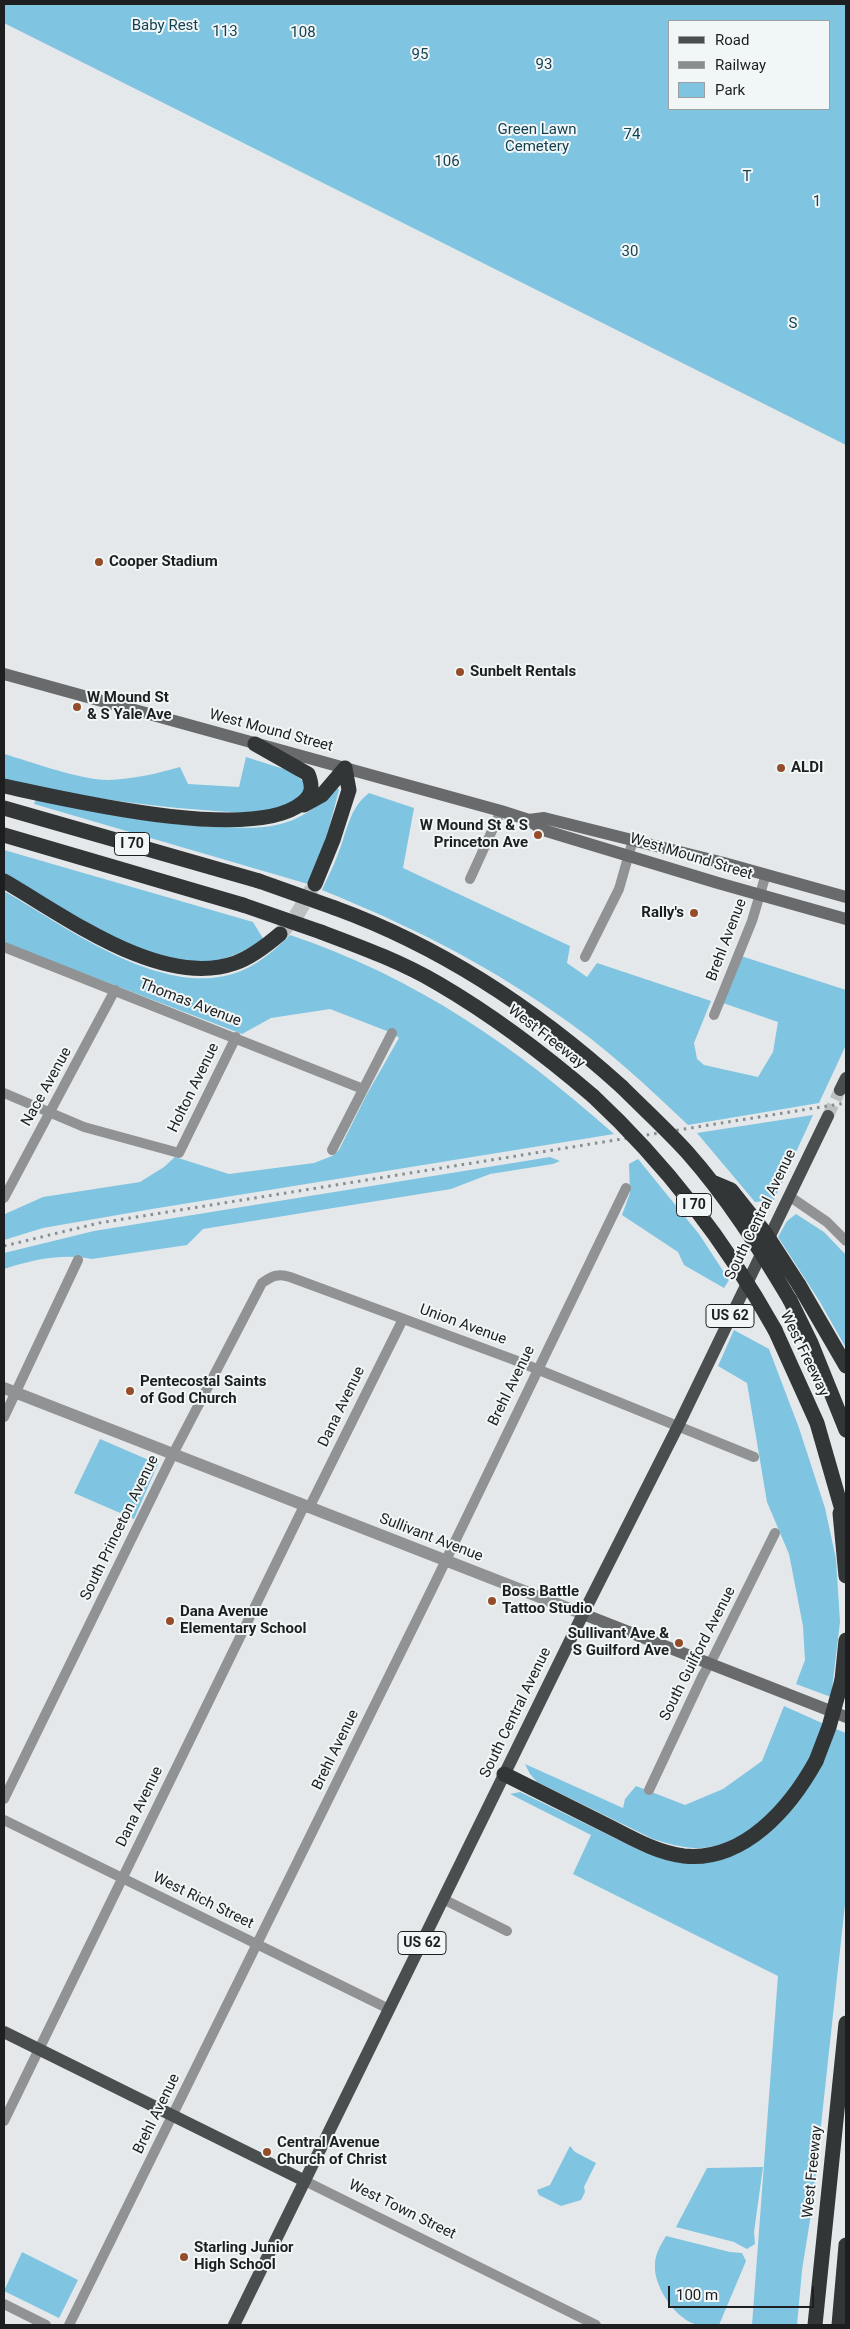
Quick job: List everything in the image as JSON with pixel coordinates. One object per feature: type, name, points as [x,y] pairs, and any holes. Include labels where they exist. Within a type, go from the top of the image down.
[{"type":"highway","points":[[255,744],[308,774],[312,782],[311,791],[307,800],[298,807]]},
{"type":"highway","points":[[4,786],[124,810],[176,817],[218,820],[260,818],[280,814],[310,803],[322,795],[345,768]]},
{"type":"highway","points":[[315,884],[334,840],[349,790],[345,768]]},
{"type":"highway","name":"West Freeway","points":[[4,808],[259,881],[335,908],[426,948],[488,984],[554,1029],[622,1087],[688,1153],[710,1181],[764,1257],[790,1300],[811,1343],[846,1430]]},
{"type":"highway","name":"West Freeway","points":[[4,835],[243,905],[372,952],[438,983],[499,1022],[564,1071],[620,1121],[682,1191],[738,1266],[775,1330],[817,1423],[839,1494],[846,1524]]},
{"type":"highway","points":[[4,880],[126,951],[176,966],[204,968],[235,963],[252,955],[280,934]]},
{"type":"highway","points":[[710,1181],[731,1190],[766,1234],[799,1284],[846,1366]]},
{"type":"highway","points":[[839,1494],[846,1576]]},
{"type":"highway","points":[[504,1774],[647,1846],[666,1852],[692,1856],[725,1850],[742,1842],[773,1821],[802,1786],[816,1761],[830,1727],[842,1680],[846,1640]]},
{"type":"highway","name":"West Freeway","points":[[815,2325],[846,2023]]},
{"type":"highway","points":[[839,2325],[846,2245]]},
{"type":"main road","name":"West Mound Street","points":[[4,674],[501,811],[529,820],[543,830],[846,919]]},
{"type":"main road","name":"West Mound Street","points":[[529,820],[544,818],[766,874],[846,897]]},
{"type":"main road","points":[[840,1090],[846,1078]]},
{"type":"main road","name":"South Central Avenue","points":[[234,2325],[583,1614],[678,1426],[828,1116]]},
{"type":"main road","name":"Sullivant Avenue","points":[[583,1614],[846,1718]]},
{"type":"main road","name":"West Town Street","points":[[4,2032],[305,2181]]},
{"type":"street","points":[[470,879],[501,811]]},
{"type":"street","points":[[585,957],[619,889],[633,840]]},
{"type":"street","name":"Brehl Avenue","points":[[714,1015],[752,921],[766,874]]},
{"type":"street","name":"Thomas Avenue","points":[[4,947],[236,1037],[363,1089]]},
{"type":"street","name":"Nace Avenue","points":[[4,1198],[115,990]]},
{"type":"street","points":[[332,1150],[392,1033]]},
{"type":"street","name":"Holton Avenue","points":[[50,1113],[84,1127],[179,1153],[236,1037]]},
{"type":"street","points":[[4,1094],[50,1113]]},
{"type":"street","name":"Brehl Avenue","points":[[69,2325],[626,1188]]},
{"type":"street","points":[[789,1196],[827,1222],[846,1241]]},
{"type":"street","points":[[4,1418],[10,1390],[78,1260]]},
{"type":"street","name":"Union Avenue","points":[[272,1276],[281,1274],[403,1318],[754,1457]]},
{"type":"street","name":"South Princeton Avenue","points":[[4,1799],[173,1454],[262,1283],[272,1276]]},
{"type":"street","name":"Dana Avenue","points":[[4,2121],[122,1879],[403,1318]]},
{"type":"street","name":"Sullivant Avenue","points":[[10,1390],[444,1562],[583,1614]]},
{"type":"street","name":"South Guilford Avenue","points":[[649,1790],[776,1533]]},
{"type":"street","name":"West Rich Street","points":[[4,1820],[390,2009]]},
{"type":"street","points":[[443,1899],[507,1931]]},
{"type":"street","name":"West Town Street","points":[[305,2181],[592,2323]]},
{"type":"street","points":[[4,2304],[46,2325]]},
{"type":"green space","name":"Green Lawn Cemetery","points":[[4,4],[846,4],[846,445],[4,23]]},
{"type":"green space","points":[[4,754],[70,774],[97,779],[108,780],[135,777],[180,767],[188,784],[239,787],[246,757],[290,771],[307,784],[305,793],[285,806],[273,810],[223,812],[178,808],[78,795],[4,779]]},
{"type":"green space","points":[[337,787],[339,790],[326,839],[308,884],[34,804],[36,799],[153,821],[200,826],[254,828],[277,825],[299,817],[319,804]]},
{"type":"green space","points":[[369,793],[414,808],[403,868],[570,946],[567,963],[587,977],[597,963],[711,1001],[694,1043],[697,1059],[704,1065],[758,1077],[773,1052],[778,1022],[723,1003],[741,956],[846,990],[846,1045],[819,1103],[688,1125],[606,1051],[572,1024],[526,993],[441,944],[383,916],[322,890],[349,821],[362,799]]},
{"type":"green space","points":[[4,850],[253,922],[264,940],[244,951],[216,961],[184,962],[158,956],[130,946],[103,933],[4,876]]},
{"type":"green space","points":[[4,891],[57,923],[118,956],[149,969],[181,977],[212,978],[241,971],[255,964],[290,935],[336,952],[422,994],[462,1018],[539,1072],[614,1134],[152,1209],[43,1228],[4,1240],[5,1214],[43,1197],[140,1182],[164,1167],[175,1157],[229,1174],[314,1163],[332,1156],[339,1150],[367,1094],[399,1038],[392,1033],[330,1009],[271,1018],[242,1034],[4,943]]},
{"type":"green space","points":[[813,1115],[774,1200],[755,1202],[697,1133]]},
{"type":"green space","points":[[550,1157],[560,1161],[553,1164],[490,1174],[451,1189],[203,1229],[187,1245],[92,1259],[81,1257],[47,1258],[4,1269],[4,1253],[94,1231]]},
{"type":"green space","points":[[638,1159],[699,1234],[729,1280],[724,1288],[684,1265],[678,1252],[622,1215],[630,1193],[629,1164]]},
{"type":"green space","points":[[796,1214],[824,1232],[846,1255],[846,1348],[820,1302],[778,1237],[787,1221]]},
{"type":"green space","points":[[734,1330],[769,1349],[799,1428],[825,1508],[836,1559],[840,1622],[831,1697],[796,1684],[805,1660],[803,1626],[789,1554],[767,1502],[747,1383],[718,1366]]},
{"type":"green space","points":[[100,1439],[158,1464],[134,1519],[74,1493]]},
{"type":"green space","points":[[784,1706],[824,1724],[815,1749],[799,1778],[775,1808],[746,1832],[730,1841],[712,1847],[694,1848],[673,1845],[653,1839],[537,1782],[525,1764],[623,1808],[625,1799],[636,1786],[685,1805],[723,1789],[762,1761]]},
{"type":"green space","points":[[836,1729],[846,1733],[846,1895],[812,2208],[802,2270],[797,2325],[752,2325],[778,1976],[573,1874],[591,1835],[510,1794],[520,1792],[648,1854],[695,1862],[784,1818],[813,1780]]},
{"type":"green space","points":[[570,2146],[575,2152],[596,2163],[584,2187],[585,2192],[581,2200],[561,2206],[539,2195],[537,2190],[550,2185]]},
{"type":"green space","points":[[763,2167],[754,2232],[755,2244],[747,2249],[734,2242],[676,2227],[707,2168]]},
{"type":"green space","points":[[666,2236],[730,2252],[742,2253],[746,2261],[719,2325],[701,2325],[691,2322],[675,2310],[662,2292],[655,2273],[655,2261],[658,2250]]},
{"type":"green space","points":[[22,2252],[78,2280],[59,2318],[4,2291]]},
{"type":"tunnel","points":[[280,934],[298,913],[312,889]]},
{"type":"tunnel","points":[[828,1116],[840,1090]]},
{"type":"railway","points":[[4,1246],[99,1223],[846,1103]]},
{"type":"place","name":"Cooper Stadium","points":[[99,562]]},
{"type":"place","name":"Sunbelt Rentals","points":[[460,672]]},
{"type":"place","name":"W Mound St & S Yale Ave","points":[[77,707]]},
{"type":"place","name":"ALDI","points":[[781,768]]},
{"type":"place","name":"W Mound St & S Princeton Ave","points":[[538,835]]},
{"type":"place","name":"Rally's","points":[[694,913]]},
{"type":"place","name":"Pentecostal Saints of God Church","points":[[130,1391]]},
{"type":"place","name":"Boss Battle Tattoo Studio","points":[[492,1601]]},
{"type":"place","name":"Dana Avenue Elementary School","points":[[170,1621]]},
{"type":"place","name":"Sullivant Ave & S Guilford Ave","points":[[679,1643]]},
{"type":"place","name":"Central Avenue Church of Christ","points":[[267,2152]]},
{"type":"place","name":"Starling Junior High School","points":[[184,2257]]},
{"type":"park label","name":"Baby Rest","points":[[165,26]]},
{"type":"park label","name":"113","points":[[225,32]]},
{"type":"park label","name":"108","points":[[303,33]]},
{"type":"park label","name":"95","points":[[420,55]]},
{"type":"park label","name":"93","points":[[544,65]]},
{"type":"park label","name":"74","points":[[632,135]]},
{"type":"park label","name":"106","points":[[447,162]]},
{"type":"park label","name":"T","points":[[747,177]]},
{"type":"park label","name":"1","points":[[817,202]]},
{"type":"park label","name":"30","points":[[630,252]]},
{"type":"park label","name":"S","points":[[793,324]]}]
